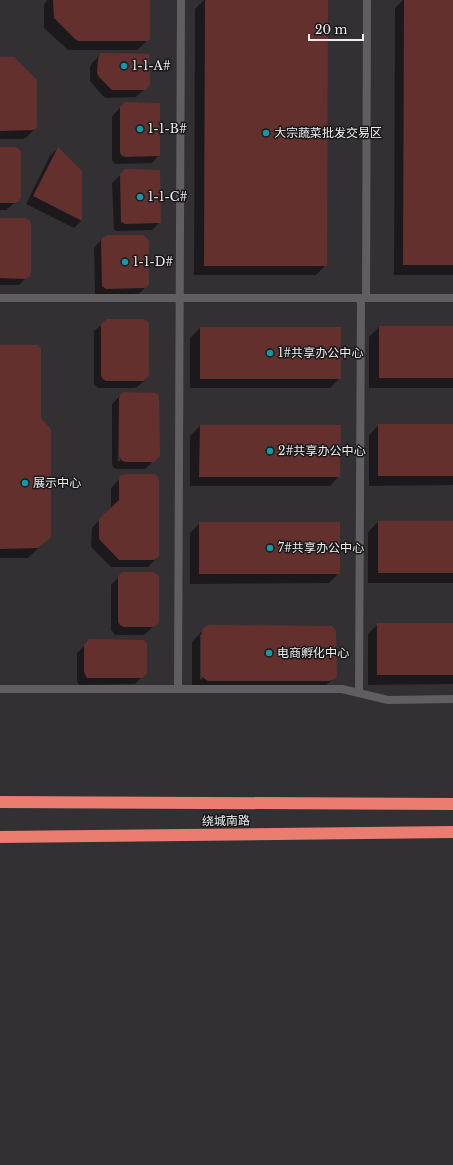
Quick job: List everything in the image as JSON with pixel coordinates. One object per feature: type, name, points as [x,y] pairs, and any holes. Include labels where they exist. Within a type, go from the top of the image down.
[{"type":"highway","name":"绕城南路","points":[[0,802],[453,804]]},
{"type":"highway","name":"绕城南路","points":[[0,837],[453,832]]},
{"type":"lane","points":[[178,689],[181,0]]},
{"type":"lane","points":[[359,693],[367,0]]},
{"type":"lane","points":[[0,298],[453,298]]},
{"type":"lane","points":[[0,689],[342,689],[388,700],[453,699]]},
{"type":"building","points":[[53,0],[150,0],[150,39],[148,41],[78,41],[54,18]]},
{"type":"building","name":"大宗蔬菜批发交易区","points":[[205,0],[328,0],[327,266],[204,266]]},
{"type":"building","points":[[404,0],[453,0],[453,265],[403,265]]},
{"type":"building","name":"1-1-A#","points":[[102,53],[149,54],[150,85],[148,88],[144,90],[112,90],[97,73],[98,59]]},
{"type":"building","points":[[0,57],[14,57],[37,80],[37,127],[34,130],[0,131]]},
{"type":"building","name":"1-1-B#","points":[[125,102],[160,103],[160,156],[125,157],[121,155],[120,107]]},
{"type":"building","points":[[0,147],[15,147],[21,152],[21,198],[15,203],[0,203]]},
{"type":"building","points":[[58,147],[82,171],[82,221],[33,196]]},
{"type":"building","name":"1-1-C#","points":[[125,169],[160,170],[161,223],[125,224],[121,222],[120,174]]},
{"type":"building","points":[[0,218],[25,218],[31,223],[31,273],[30,276],[25,279],[0,278]]},
{"type":"building","name":"1-1-D#","points":[[107,235],[143,235],[147,238],[149,241],[149,284],[145,288],[106,289],[102,286],[101,241],[102,238]]},
{"type":"building","points":[[107,319],[143,319],[148,322],[149,375],[143,381],[106,381],[101,376],[101,324]]},
{"type":"building","points":[[379,326],[453,326],[453,378],[379,378]]},
{"type":"building","name":"1#共享办公中心","points":[[200,327],[341,327],[341,379],[200,379]]},
{"type":"building","name":"展示中心","points":[[0,345],[37,345],[41,348],[41,418],[51,431],[51,535],[50,538],[38,548],[0,549]]},
{"type":"building","points":[[124,392],[155,393],[159,395],[160,456],[154,462],[125,462],[121,460],[119,456],[119,398]]},
{"type":"building","points":[[378,424],[453,424],[453,476],[378,476]]},
{"type":"building","name":"2#共享办公中心","points":[[200,425],[341,425],[340,477],[199,477]]},
{"type":"building","points":[[125,474],[155,474],[159,478],[159,556],[154,560],[119,560],[99,539],[99,519],[119,500],[119,479],[120,476]]},
{"type":"building","points":[[378,521],[453,521],[453,573],[378,573]]},
{"type":"building","name":"7#共享办公中心","points":[[199,522],[340,522],[340,574],[199,574]]},
{"type":"building","points":[[124,572],[153,572],[158,575],[159,622],[156,626],[124,627],[118,622],[118,577]]},
{"type":"building","points":[[377,623],[453,623],[453,675],[377,675]]},
{"type":"building","name":"电商孵化中心","points":[[209,625],[332,626],[336,631],[337,675],[335,679],[329,681],[208,681],[202,677],[201,674],[201,635],[203,628]]},
{"type":"building","points":[[89,639],[144,640],[147,644],[146,675],[142,678],[87,678],[84,672],[84,645]]},
{"type":"place","name":"1-1-A#","points":[[124,66]]},
{"type":"place","name":"1-1-B#","points":[[140,129]]},
{"type":"place","name":"大宗蔬菜批发交易区","points":[[266,133]]},
{"type":"place","name":"1-1-C#","points":[[140,197]]},
{"type":"place","name":"1-1-D#","points":[[125,262]]},
{"type":"place","name":"1#共享办公中心","points":[[270,353]]},
{"type":"place","name":"2#共享办公中心","points":[[270,451]]},
{"type":"place","name":"展示中心","points":[[25,483]]},
{"type":"place","name":"7#共享办公中心","points":[[270,548]]},
{"type":"place","name":"电商孵化中心","points":[[269,653]]}]
